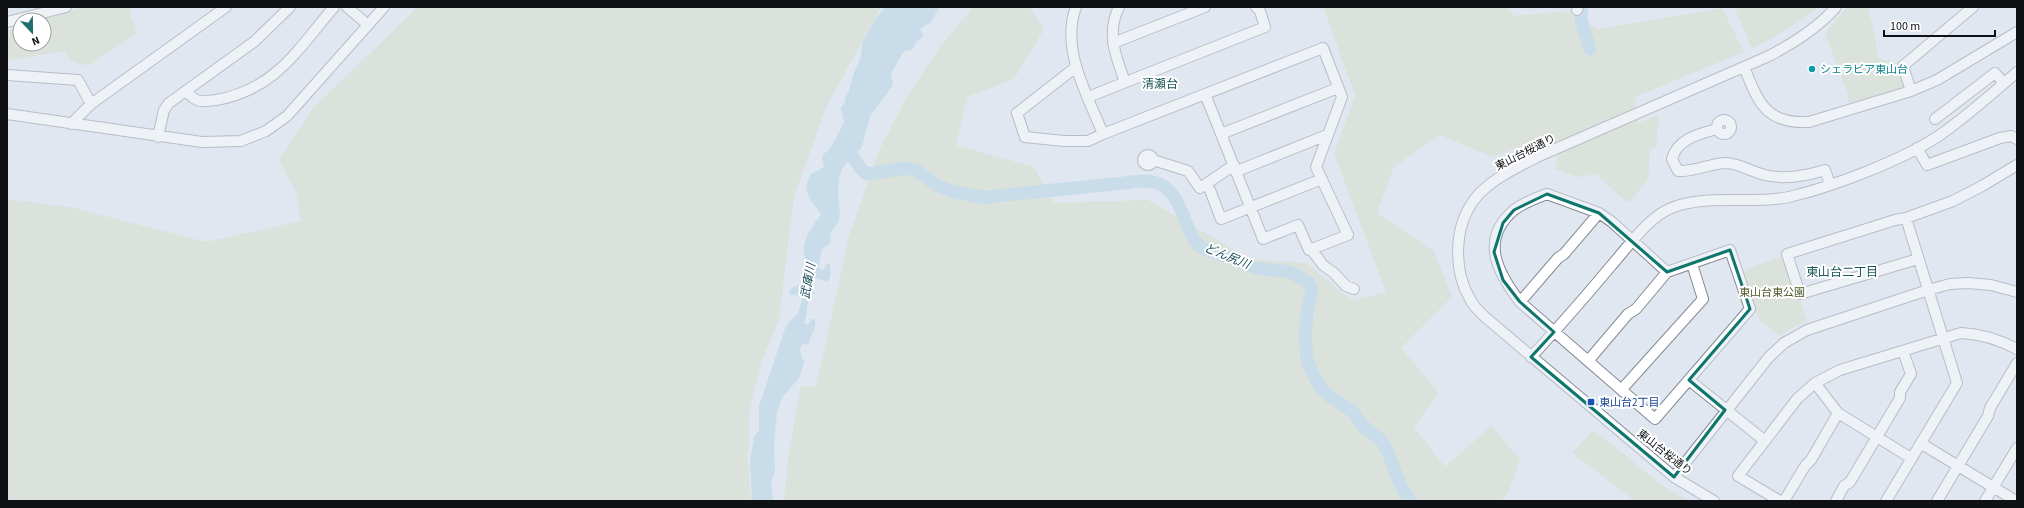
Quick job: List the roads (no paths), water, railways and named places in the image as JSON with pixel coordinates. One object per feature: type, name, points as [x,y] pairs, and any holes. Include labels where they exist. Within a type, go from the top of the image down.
[{"type":"street","points":[[7,22],[66,7]]},
{"type":"street","points":[[71,124],[91,104],[226,7]]},
{"type":"street","points":[[158,137],[164,110],[169,103],[255,41],[290,7]]},
{"type":"street","points":[[187,91],[192,99],[210,101],[230,97],[252,89],[268,80],[282,67],[334,7]]},
{"type":"street","points":[[347,7],[368,25]]},
{"type":"street","points":[[7,114],[158,137],[202,142],[241,140],[266,131],[287,116],[384,7]]},
{"type":"street","points":[[1076,7],[1071,44],[1076,67],[1102,134]]},
{"type":"street","points":[[1119,7],[1113,28],[1113,43],[1125,82]]},
{"type":"street","points":[[1113,43],[1205,7]]},
{"type":"street","points":[[1088,97],[1266,27],[1260,11],[1256,7]]},
{"type":"street","name":"東山台桜通り","points":[[1714,501],[1674,477],[1486,318],[1470,299],[1461,277],[1458,256],[1462,228],[1467,212],[1475,199],[1491,184],[1537,157],[1744,68],[1791,44],[1812,29],[1836,7]]},
{"type":"street","points":[[1912,91],[1903,66],[1973,7]]},
{"type":"street","points":[[1744,68],[1762,106],[1777,119],[1793,123],[1809,122],[1912,91],[1937,80],[2016,35]]},
{"type":"street","points":[[1076,67],[1017,113],[1025,137],[1064,141],[1088,141],[1102,134],[1323,48],[1342,97],[1316,167],[1348,235],[1311,249]]},
{"type":"street","points":[[1531,357],[1656,217],[1683,204],[1789,197],[1867,171],[1939,136],[1967,116],[2017,72]]},
{"type":"street","points":[[1935,119],[1995,73],[2004,83]]},
{"type":"street","points":[[7,76],[78,80],[91,104]]},
{"type":"street","points":[[1222,134],[1338,88]]},
{"type":"street","points":[[1205,94],[1236,168],[1263,239],[1298,226],[1309,250],[1311,249],[1323,265],[1334,273],[1346,286],[1354,289]]},
{"type":"street","points":[[1717,129],[1682,142],[1674,151],[1672,159],[1678,171],[1687,171],[1727,163],[1766,175],[1787,177],[1806,176],[1825,170],[1830,184]]},
{"type":"street","points":[[1154,160],[1188,171],[1200,188],[1236,168],[1327,135]]},
{"type":"street","points":[[1917,148],[1927,165],[2000,138],[2011,136],[2017,139]]},
{"type":"street","points":[[1918,259],[1800,294],[1787,254],[1895,220],[1906,218],[1953,201],[2017,165]]},
{"type":"street","points":[[1210,190],[1221,219],[1322,179]]},
{"type":"street","points":[[1588,361],[1628,314],[1636,309],[1667,272],[1730,250],[1750,309],[1655,419],[1622,389],[1588,361],[1554,332],[1520,302],[1503,280],[1497,266],[1494,252],[1496,238],[1503,223],[1514,210],[1547,194],[1599,214],[1633,241],[1667,272]]},
{"type":"street","points":[[1520,302],[1599,214]]},
{"type":"street","points":[[1886,501],[1922,444],[1957,383],[1906,218]]},
{"type":"street","points":[[1622,389],[1703,299],[1692,264]]},
{"type":"street","points":[[1674,477],[1769,357],[1784,343],[1807,330],[1950,284],[1968,283],[1991,285],[2017,292]]},
{"type":"street","points":[[1780,501],[1738,476],[1797,399],[1815,383],[1840,370],[1961,333],[1980,334],[2000,340],[2017,349]]},
{"type":"street","points":[[1836,501],[1844,486],[1850,482],[1900,398],[1900,392],[1911,374],[1903,351]]},
{"type":"street","points":[[1937,501],[1988,416],[1990,408],[2017,363]]},
{"type":"street","points":[[1689,380],[1765,441]]},
{"type":"street","points":[[1815,383],[1838,414],[1912,458]]},
{"type":"street","points":[[1784,501],[1805,466],[1811,460],[1838,414]]},
{"type":"street","points":[[1922,444],[2016,501]]},
{"type":"street","points":[[1985,501],[2017,448]]},
{"type":"water","name":"武庫川","points":[[885,7],[955,7],[939,8],[931,22],[920,29],[924,36],[917,41],[912,50],[905,51],[902,54],[891,74],[893,82],[892,87],[870,116],[862,147],[843,167],[839,178],[838,195],[840,215],[838,223],[831,232],[830,243],[821,250],[819,267],[822,271],[826,264],[830,263],[830,278],[828,282],[816,278],[809,281],[815,293],[810,295],[804,323],[807,325],[812,319],[815,319],[815,326],[809,345],[803,344],[800,349],[804,362],[799,378],[782,398],[777,412],[774,444],[775,472],[771,481],[773,501],[752,501],[750,460],[754,437],[759,430],[759,406],[786,326],[798,313],[802,300],[801,294],[792,295],[788,293],[792,288],[805,282],[808,272],[806,265],[808,262],[805,256],[804,243],[821,214],[808,195],[808,180],[811,174],[824,167],[822,158],[823,155],[831,147],[844,123],[841,108],[845,102],[854,72],[861,57],[862,43],[875,19]]},
{"type":"waterway","points":[[1582,7],[1581,18],[1590,49]]},
{"type":"waterway","name":"どん尻川","points":[[846,147],[867,174],[906,168],[917,171],[938,186],[954,192],[988,198],[1138,181],[1149,181],[1166,188],[1172,194],[1177,203],[1193,238],[1202,248],[1256,268],[1290,272],[1309,283],[1312,291],[1308,306],[1305,336],[1307,358],[1311,370],[1319,385],[1328,395],[1352,411],[1363,426],[1381,440],[1387,450],[1400,484],[1410,501]]},
{"type":"place","name":"シェラビア東山台","points":[[1812,69]]},
{"type":"place","name":"東山台2丁目","points":[[1591,402]]},
{"type":"district","name":"清瀬台","points":[[1160,84]]},
{"type":"district","name":"東山台二丁目","points":[[1842,272]]},
{"type":"park label","name":"東山台東公園","points":[[1772,292]]}]
